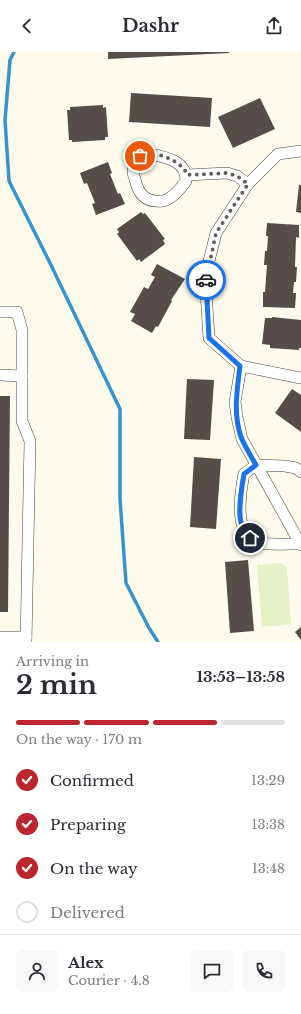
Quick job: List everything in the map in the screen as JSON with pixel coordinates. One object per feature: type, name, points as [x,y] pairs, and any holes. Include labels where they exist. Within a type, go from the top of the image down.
[{"type":"lane","points":[[301,151],[278,154],[248,184],[216,233],[206,277],[209,338],[240,366],[301,378]]},
{"type":"lane","points":[[150,154],[162,156],[180,164],[186,171],[187,175],[186,181],[170,198],[164,201],[152,200],[141,196],[133,171],[140,156],[150,154]]},
{"type":"lane","points":[[187,175],[227,173],[237,176],[248,184]]},
{"type":"lane","points":[[0,312],[17,312],[22,330],[22,421],[30,441],[26,639],[0,637]]},
{"type":"lane","points":[[240,366],[235,402],[242,439],[301,545]]},
{"type":"lane","points":[[0,375],[22,376]]},
{"type":"lane","points":[[301,472],[296,468],[285,466],[256,465],[244,474],[240,521],[244,531],[250,538],[260,543],[301,545]]},
{"type":"green space","points":[[282,563],[287,568],[291,624],[262,627],[257,565]]},
{"type":"building","points":[[108,52],[229,52],[229,53],[108,59]]},
{"type":"building","points":[[131,93],[212,98],[210,127],[129,122]]},
{"type":"building","points":[[260,98],[275,129],[233,148],[218,117]]},
{"type":"building","points":[[103,105],[103,108],[106,107],[108,137],[105,137],[105,140],[72,142],[72,140],[69,140],[67,110],[70,110],[70,107]]},
{"type":"building","points":[[108,162],[112,173],[110,174],[118,194],[120,193],[125,204],[96,215],[92,204],[95,203],[87,183],[84,184],[80,173]]},
{"type":"building","points":[[299,185],[301,185],[301,213],[296,212]]},
{"type":"building","points":[[141,212],[143,214],[145,213],[165,239],[163,240],[165,244],[141,262],[139,259],[137,261],[117,234],[119,232],[117,229]]},
{"type":"building","points":[[267,223],[299,225],[299,238],[296,237],[296,282],[294,282],[293,293],[296,293],[295,308],[263,307],[263,292],[265,292],[267,265],[264,265],[265,251],[267,251]]},
{"type":"building","points":[[157,264],[185,279],[171,300],[172,301],[158,327],[156,326],[152,333],[131,321],[135,314],[130,312],[144,287],[148,289],[155,277],[151,275]]},
{"type":"building","points":[[272,317],[301,320],[301,348],[299,348],[299,350],[270,348],[270,345],[262,344],[265,318]]},
{"type":"building","points":[[187,379],[214,380],[210,440],[184,439]]},
{"type":"building","points":[[292,389],[301,395],[301,432],[275,413]]},
{"type":"building","points":[[0,396],[10,396],[8,612],[0,612]]},
{"type":"building","points":[[194,457],[221,459],[216,529],[190,527]]},
{"type":"building","points":[[248,560],[254,631],[230,633],[225,562]]},
{"type":"building","points":[[301,627],[301,640],[295,632]]},
{"type":"waterway","points":[[14,52],[10,60],[5,120],[9,181],[120,409],[120,499],[126,583],[149,628],[158,642]]},
{"type":"way so far","points":[[140,156],[150,154],[162,156],[180,164],[186,171],[187,175],[227,173],[237,176],[248,184],[216,233],[206,280]]},
{"type":"route","points":[[206,280],[209,338],[240,366],[235,402],[237,417],[242,439],[256,465],[244,474],[242,487],[240,521],[244,531],[250,538]]}]
